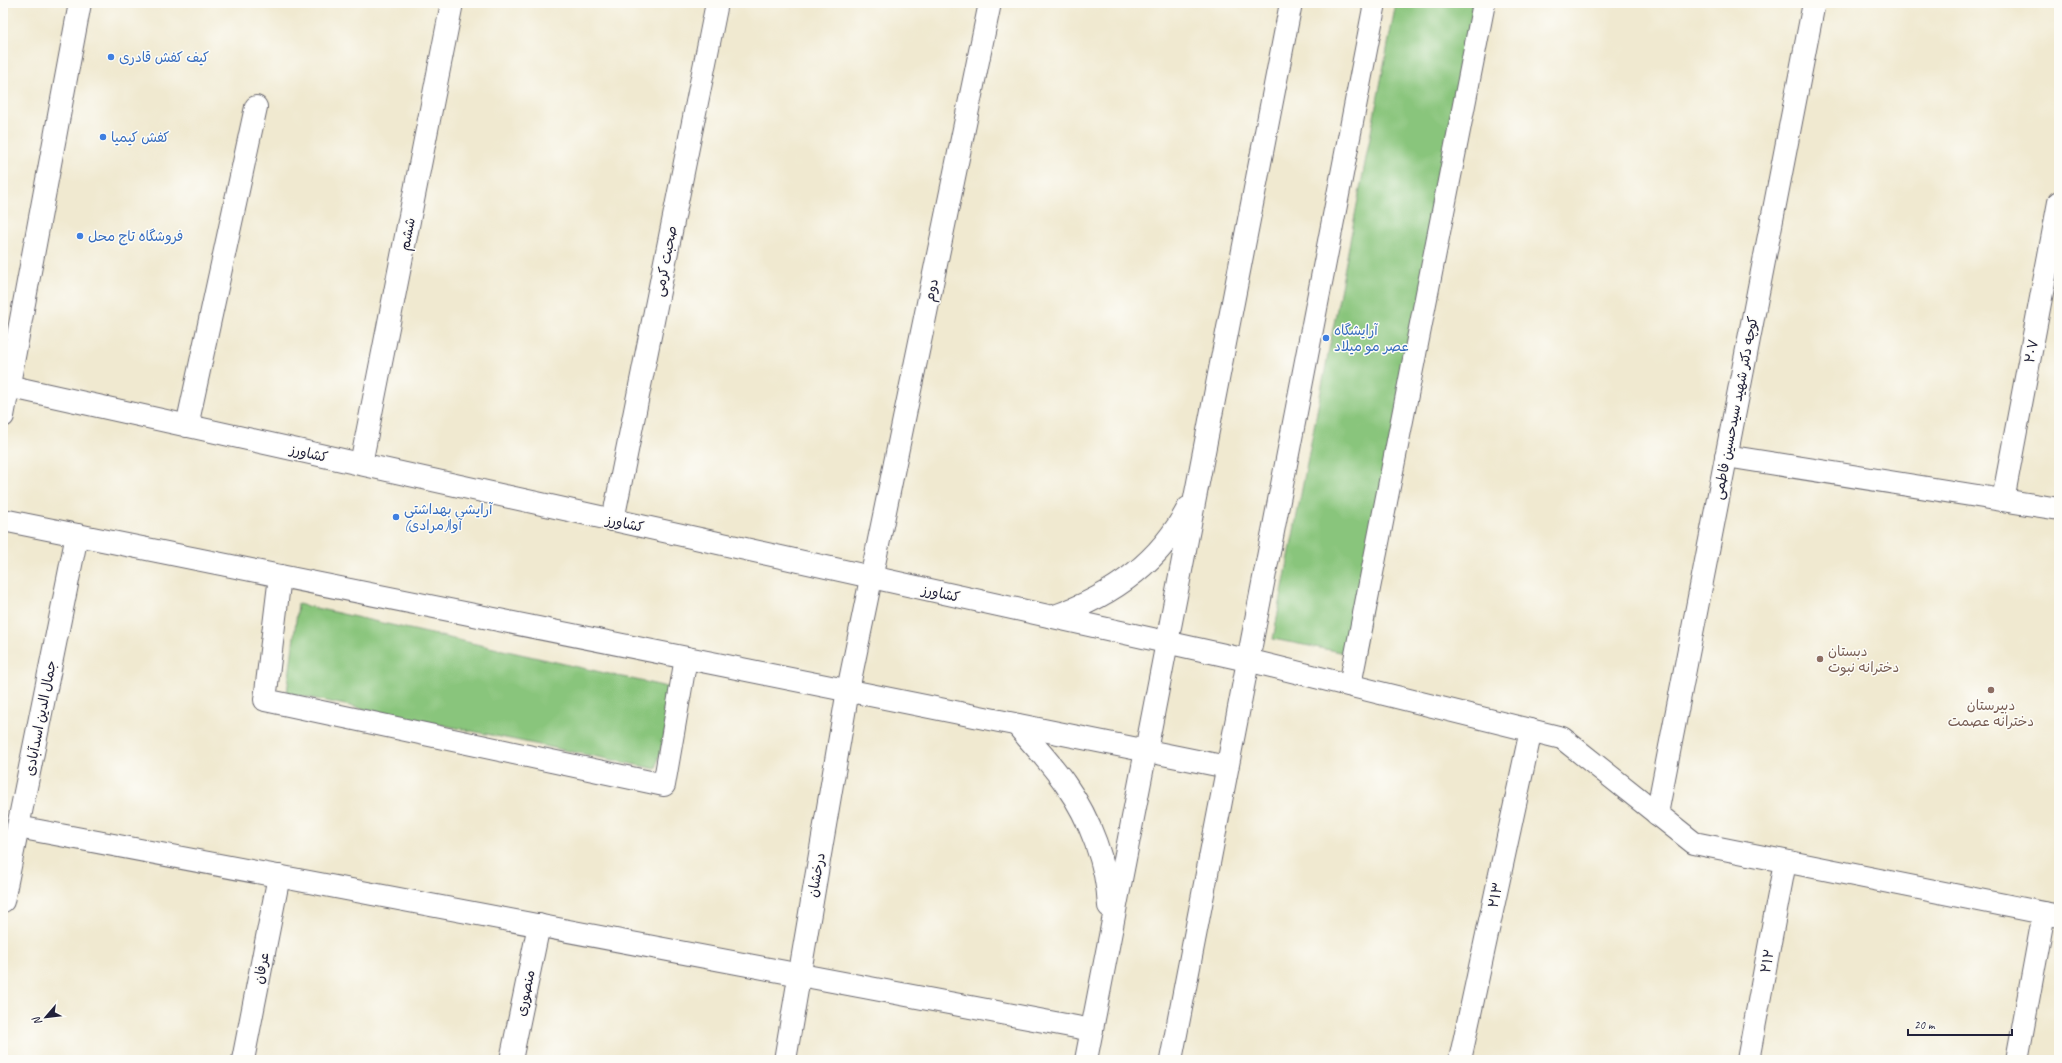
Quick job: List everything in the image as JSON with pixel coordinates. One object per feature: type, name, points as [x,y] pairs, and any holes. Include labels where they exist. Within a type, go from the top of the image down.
[{"type":"street","points":[[3,416],[6,385],[80,3]]},
{"type":"street","name":"ششم","points":[[361,464],[452,3]]},
{"type":"street","name":"صحبت کرمی","points":[[613,520],[717,3]]},
{"type":"street","name":"دوم","points":[[848,690],[990,3]]},
{"type":"street","points":[[1086,1060],[1290,3]]},
{"type":"street","points":[[1171,1060],[1375,3]]},
{"type":"street","points":[[1350,686],[1484,3]]},
{"type":"street","name":"کوچه دکتر شهید سیدحسین فاطمی","points":[[1657,814],[1814,3]]},
{"type":"street","points":[[187,426],[256,108]]},
{"type":"street","name":"۲۰۷","points":[[2003,500],[2059,202]]},
{"type":"street","name":"کشاورز","points":[[6,385],[1247,660],[1562,738],[1694,843],[2052,914]]},
{"type":"street","points":[[1726,456],[2059,509]]},
{"type":"street","points":[[1052,617],[1078,608],[1102,596],[1147,564],[1166,542],[1182,519],[1195,493]]},
{"type":"street","points":[[3,520],[1227,767]]},
{"type":"street","name":"جمال الدین اسدآبادی","points":[[3,901],[77,535]]},
{"type":"street","points":[[280,576],[265,700],[664,785],[686,658]]},
{"type":"street","name":"درخشان","points":[[784,1060],[848,690]]},
{"type":"street","points":[[1017,725],[1066,784],[1082,810],[1094,839],[1103,868],[1109,899],[1110,930]]},
{"type":"street","name":"۲۱۳","points":[[1460,1060],[1531,730]]},
{"type":"street","points":[[18,827],[1092,1030]]},
{"type":"street","name":"۲۱۲","points":[[1748,1060],[1785,862]]},
{"type":"street","name":"عرفان","points":[[243,1060],[279,876]]},
{"type":"street","points":[[2017,1060],[2052,914]]},
{"type":"street","name":"منصوری","points":[[511,1060],[539,925]]},
{"type":"green space","points":[[1396,3],[1487,3],[1361,656],[1273,639]]},
{"type":"green space","points":[[298,604],[676,689],[656,769],[287,693]]},
{"type":"place","name":"کیف کفش قادری","points":[[111,57]]},
{"type":"place","name":"کفش کیمیا","points":[[103,137]]},
{"type":"place","name":"فروشگاه تاج محل","points":[[80,236]]},
{"type":"place","name":"آرایشگاه عصر مو میلاد","points":[[1326,338]]},
{"type":"place","name":"آرایشی بهداشتی آوا(مرادی)","points":[[396,517]]},
{"type":"place","name":"دبستان دخترانه نبوت","points":[[1820,659]]},
{"type":"place","name":"دبیرستان دخترانه عصمت","points":[[1991,690]]}]
